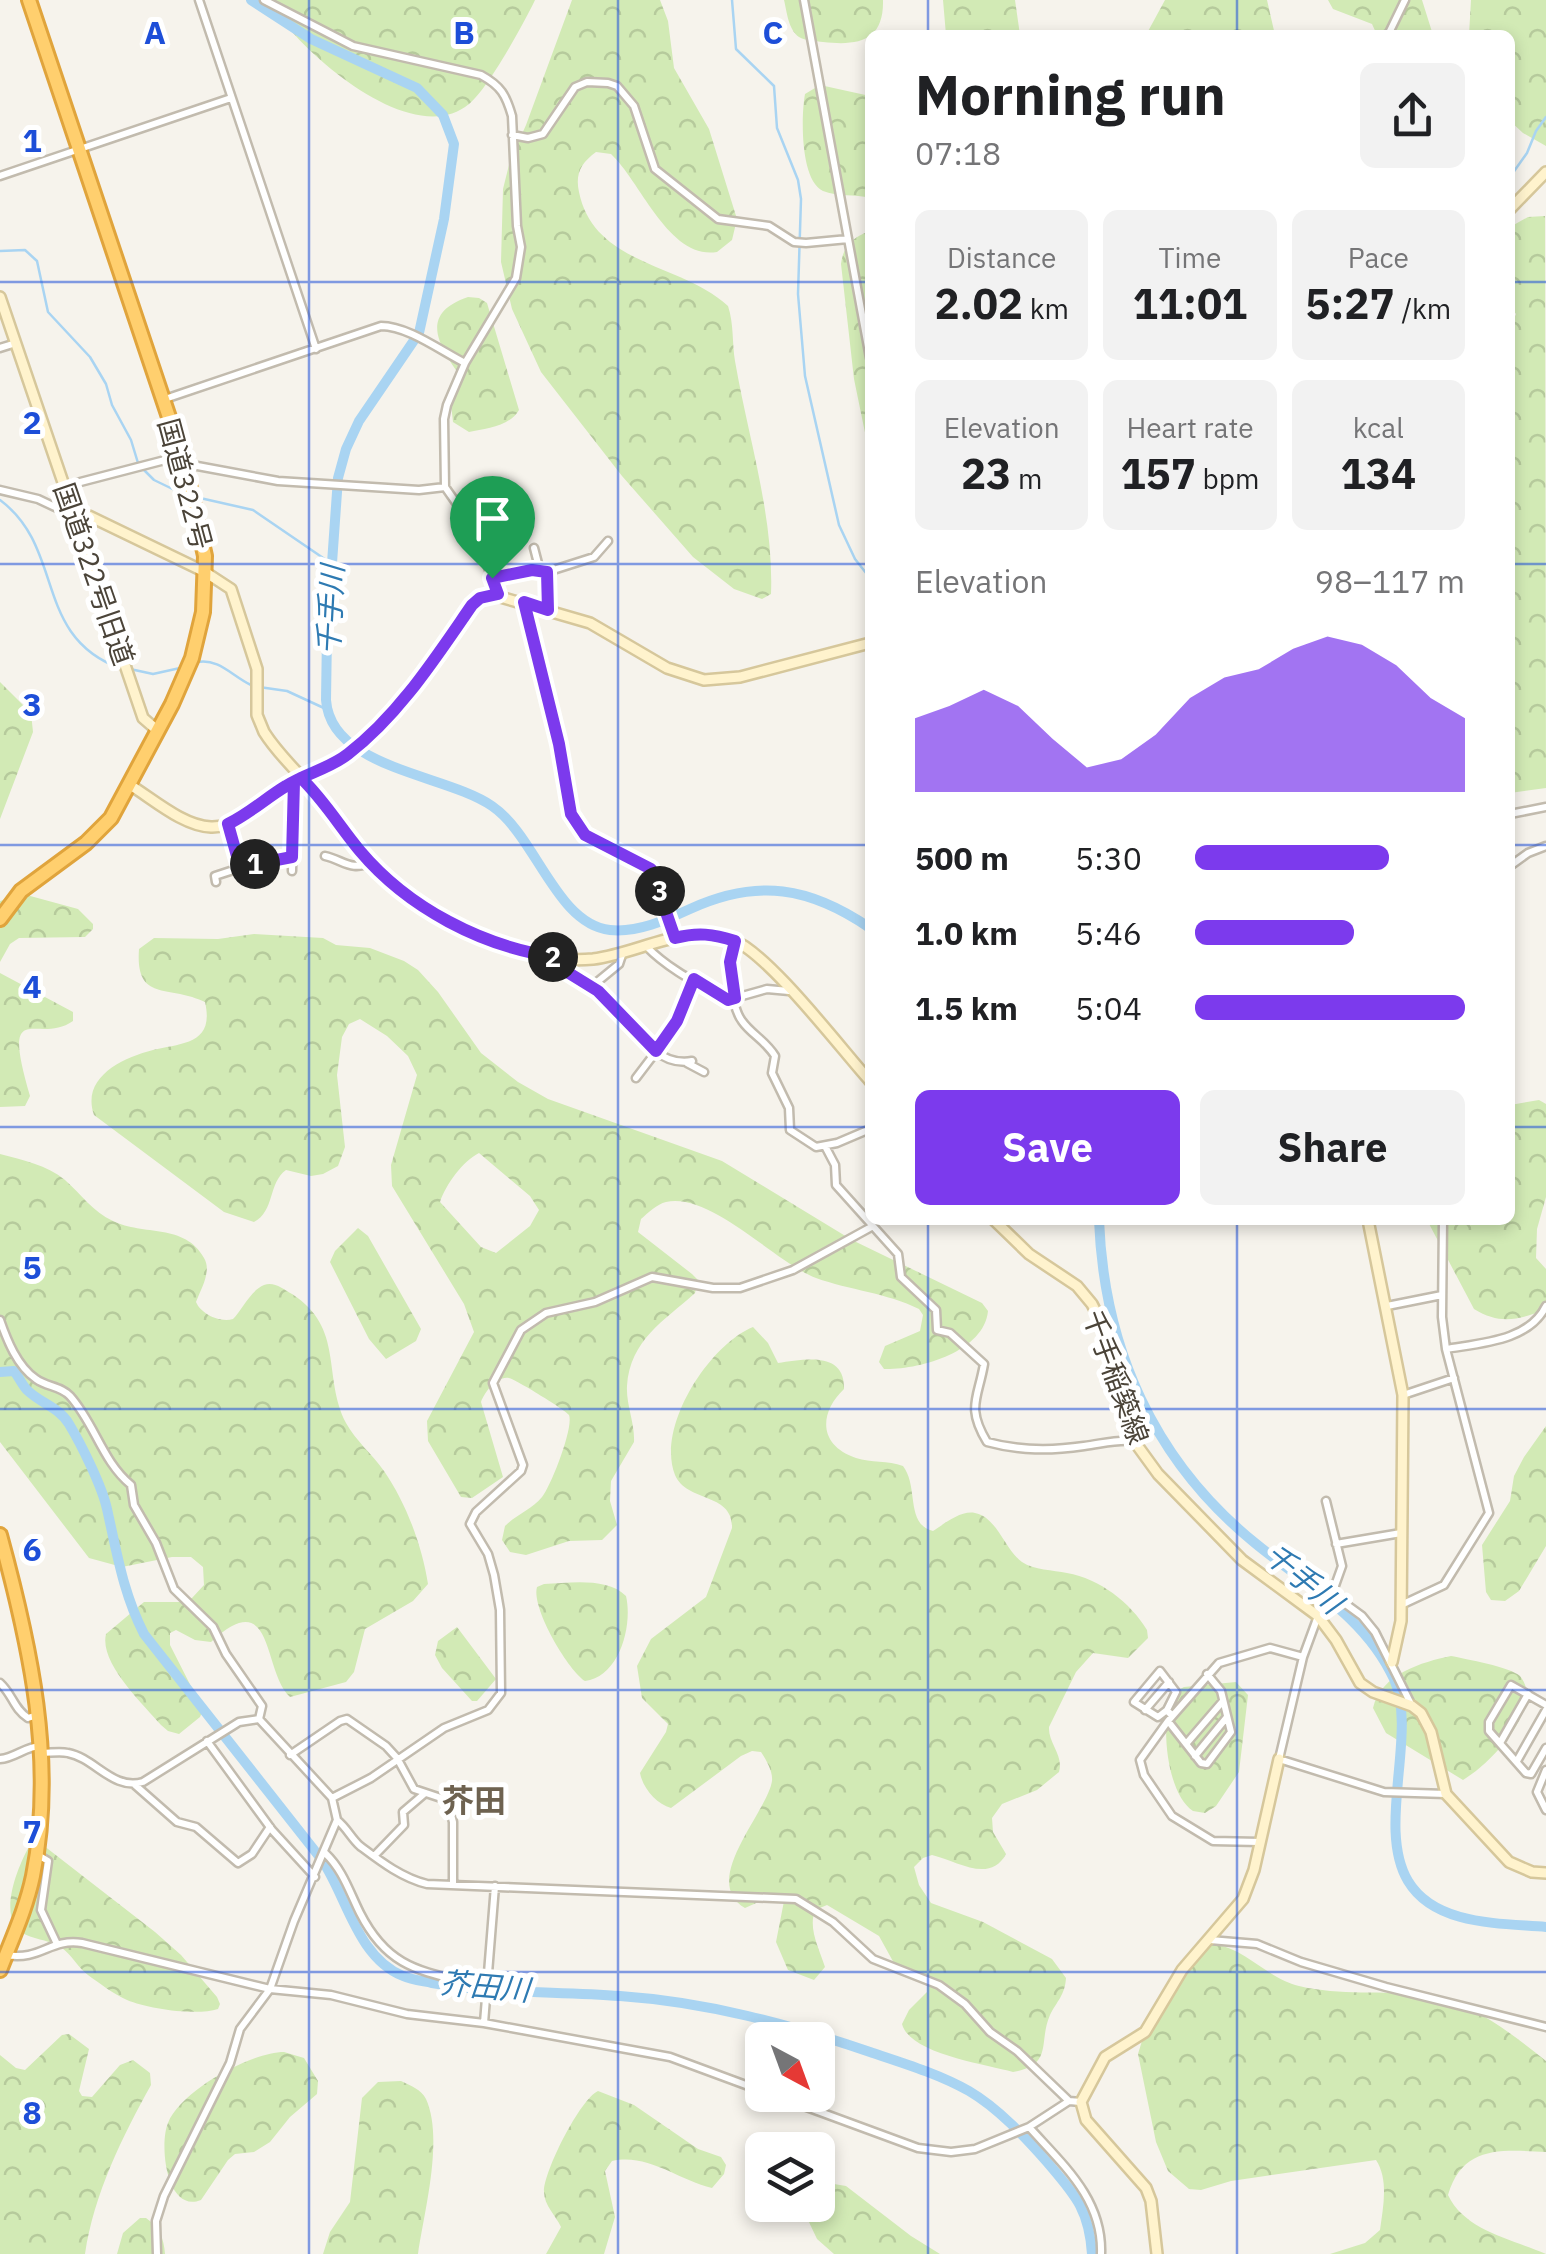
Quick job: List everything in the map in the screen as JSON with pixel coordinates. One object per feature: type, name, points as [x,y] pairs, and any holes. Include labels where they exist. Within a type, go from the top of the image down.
[{"type":"highway","name":"国道322号","points":[[0,919],[21,891],[104,827],[130,786],[186,675],[203,612],[206,572],[202,534],[184,462],[29,0]]},
{"type":"highway","points":[[0,1535],[38,1714],[43,1792],[37,1855],[23,1912],[0,1970]]},
{"type":"main road","points":[[1515,204],[1546,172]]},
{"type":"main road","name":"国道322号旧道","points":[[0,297],[128,678],[143,718],[158,731]]},
{"type":"main road","points":[[74,516],[89,516],[206,572],[230,589],[257,669],[257,715],[272,746],[298,780],[317,794],[370,862],[432,913],[463,930],[538,955],[556,957],[598,958],[646,946],[673,932],[710,933],[735,941],[762,959],[865,1075]]},
{"type":"main road","points":[[130,786],[193,824],[228,824],[350,753],[419,679],[472,605],[480,598],[498,594],[590,623],[667,668],[704,680],[740,677],[865,643]]},
{"type":"main road","name":"千手稲築線","points":[[999,1225],[1029,1254],[1077,1286],[1092,1304],[1104,1328],[1123,1412],[1134,1441],[1158,1474],[1242,1560],[1319,1614],[1360,1683],[1408,1704]]},
{"type":"main road","points":[[1369,1225],[1403,1395],[1401,1621],[1392,1662]]},
{"type":"main road","points":[[1408,1704],[1421,1713],[1431,1732],[1446,1794],[1509,1862],[1532,1872],[1546,1872]]},
{"type":"main road","points":[[1156,2254],[1153,2213],[1146,2188],[1086,2120],[1081,2102],[1105,2057],[1145,2032],[1170,1988],[1243,1899],[1250,1884],[1279,1759]]},
{"type":"street","points":[[199,0],[316,348]]},
{"type":"street","points":[[264,0],[353,46],[481,76],[506,94],[512,116],[520,247],[516,278],[466,363],[444,419],[445,487],[473,527],[498,594]]},
{"type":"street","points":[[804,0],[865,331]]},
{"type":"street","points":[[1390,30],[1405,0]]},
{"type":"street","points":[[512,134],[528,138],[543,134],[576,87],[587,82],[608,82],[627,95],[634,106],[655,169],[718,220],[769,226],[794,242],[806,244],[848,239]]},
{"type":"street","points":[[0,176],[231,98]]},
{"type":"street","points":[[162,400],[380,326],[412,336],[466,363]]},
{"type":"street","points":[[0,348],[16,343]]},
{"type":"street","points":[[64,486],[165,460],[278,481],[419,490],[445,487]]},
{"type":"street","points":[[0,490],[38,499],[74,516]]},
{"type":"street","points":[[492,578],[543,572],[594,557],[608,541]]},
{"type":"street","points":[[534,548],[543,572],[548,610]]},
{"type":"street","points":[[524,602],[559,744],[571,814],[585,835],[651,869],[673,932]]},
{"type":"street","points":[[292,871],[298,780]]},
{"type":"street","points":[[1515,813],[1546,807]]},
{"type":"street","points":[[228,824],[240,867]]},
{"type":"street","points":[[1515,863],[1546,846]]},
{"type":"street","points":[[326,856],[348,866],[360,867],[370,862]]},
{"type":"street","points":[[216,882],[215,876],[240,867],[292,857]]},
{"type":"street","points":[[735,941],[730,962],[735,998],[744,1024],[776,1056],[772,1074],[789,1108],[788,1126],[808,1144],[825,1146],[865,1132]]},
{"type":"street","points":[[646,946],[670,970],[694,979],[728,1000],[766,990],[790,991]]},
{"type":"street","points":[[591,986],[619,964],[623,952]]},
{"type":"street","points":[[556,957],[564,970],[591,986],[656,1051],[674,1061],[689,1062],[704,1072]]},
{"type":"street","points":[[636,1078],[677,1021],[694,979]]},
{"type":"street","points":[[825,1146],[835,1166],[836,1185],[865,1217]]},
{"type":"street","points":[[1401,1604],[1440,1590],[1489,1513],[1446,1349],[1442,1295],[1444,1225]]},
{"type":"street","points":[[332,1798],[370,1778],[444,1728],[488,1710],[500,1693],[500,1610],[494,1575],[488,1554],[470,1524],[476,1512],[522,1472],[508,1422],[493,1390],[505,1357],[521,1330],[546,1313],[594,1302],[652,1277],[713,1288],[740,1288],[793,1270],[873,1226],[898,1254],[901,1278],[936,1310],[938,1330],[950,1333],[984,1364],[975,1393],[974,1418],[986,1442],[1018,1450],[1047,1451],[1134,1441]]},
{"type":"street","points":[[1387,1306],[1442,1295]]},
{"type":"street","points":[[1446,1349],[1509,1336],[1538,1317],[1546,1306]]},
{"type":"street","points":[[0,1320],[8,1343],[24,1366],[36,1379],[66,1391],[114,1470],[132,1485],[134,1505],[156,1543],[174,1590],[212,1627],[262,1706],[259,1719]]},
{"type":"street","points":[[1403,1395],[1454,1378]]},
{"type":"street","points":[[1326,1501],[1342,1566],[1303,1657],[1279,1759],[1389,1793],[1446,1794]]},
{"type":"street","points":[[1336,1544],[1401,1533]]},
{"type":"street","points":[[1331,1595],[1368,1623],[1392,1662],[1408,1704]]},
{"type":"street","points":[[1260,1842],[1213,1840],[1172,1816],[1144,1775],[1140,1760],[1169,1715],[1224,1659],[1241,1658],[1263,1649],[1303,1657]]},
{"type":"street","points":[[1169,1715],[1158,1717],[1136,1704],[1135,1698],[1158,1672],[1176,1695],[1169,1715],[1204,1765],[1230,1738],[1222,1691],[1207,1674]]},
{"type":"street","points":[[1145,1710],[1169,1682]]},
{"type":"street","points":[[0,1684],[9,1692],[14,1709],[28,1718],[38,1714]]},
{"type":"street","points":[[1517,1762],[1546,1707],[1511,1684],[1489,1722],[1490,1732],[1526,1773],[1531,1774],[1546,1748]]},
{"type":"street","points":[[1500,1743],[1528,1694]]},
{"type":"street","points":[[1186,1744],[1224,1700]]},
{"type":"street","points":[[1195,1756],[1227,1716]]},
{"type":"street","points":[[134,1784],[239,1722],[259,1719]]},
{"type":"street","points":[[157,2254],[156,2221],[164,2196],[230,2063],[240,2028],[270,1989],[294,1920],[316,1877],[337,1820],[332,1798],[259,1719]]},
{"type":"street","points":[[290,1755],[347,1719],[397,1758],[408,1784],[424,1794],[448,1800],[501,1802]]},
{"type":"street","points":[[207,1741],[270,1827],[316,1877]]},
{"type":"street","points":[[0,1759],[11,1758],[33,1746],[72,1754],[119,1782],[134,1784],[177,1822],[196,1827],[238,1863],[252,1854],[270,1827]]},
{"type":"street","points":[[1546,1770],[1537,1792],[1546,1810]]},
{"type":"street","points":[[376,1855],[404,1825],[402,1812],[424,1794]]},
{"type":"street","points":[[448,1800],[453,1822],[453,1884]]},
{"type":"street","points":[[337,1820],[357,1844],[402,1876],[416,1881],[796,1899],[833,1922],[874,1959],[938,1986],[965,2004],[990,2032],[1018,2050],[1069,2101]]},
{"type":"street","points":[[325,1853],[338,1868],[374,1936],[392,1957],[416,1969],[488,1988]]},
{"type":"street","points":[[37,1855],[48,1861],[42,1910],[56,1944]]},
{"type":"street","points":[[484,2023],[495,1886]]},
{"type":"street","points":[[1210,1940],[1257,1944],[1386,1988],[1546,2027]]},
{"type":"street","points":[[4,1953],[29,1957],[66,1941],[82,1943],[270,1989],[331,1995],[433,2018],[484,2023],[670,2056],[745,2084]]},
{"type":"street","points":[[822,2112],[935,2152],[974,2149],[1029,2127],[1069,2101],[1081,2102]]},
{"type":"street","points":[[1029,2127],[1091,2201],[1098,2217],[1102,2254]]},
{"type":"green space","points":[[268,0],[535,0],[486,85],[469,104],[445,115],[417,115],[388,105],[329,67],[282,21]]},
{"type":"green space","points":[[572,0],[660,0],[668,21],[674,68],[709,129],[737,219],[732,240],[717,252],[700,251],[670,232],[611,154],[596,152],[591,156],[580,169],[578,186],[588,216],[602,235],[642,261],[687,280],[728,306],[768,535],[771,594],[762,599],[734,589],[693,557],[622,476],[541,372],[512,309],[501,262],[503,189],[510,161]]},
{"type":"green space","points":[[784,0],[883,0],[879,24],[875,30],[865,30],[865,39],[858,41],[811,41],[799,37],[788,20]]},
{"type":"green space","points":[[943,0],[1015,0],[1019,30],[946,30]]},
{"type":"green space","points":[[1165,0],[1267,0],[1274,30],[1149,30]]},
{"type":"green space","points":[[1328,0],[1422,0],[1431,30],[1375,30],[1372,24],[1333,9]]},
{"type":"green space","points":[[1471,0],[1546,0],[1546,146],[1515,126],[1515,30],[1469,30]]},
{"type":"green space","points":[[820,85],[865,95],[865,197],[834,194],[815,185],[804,147],[805,94]]},
{"type":"green space","points":[[1545,216],[1546,788],[1515,792],[1515,224],[1528,217]]},
{"type":"green space","points":[[865,233],[865,433],[854,379],[841,264],[844,252]]},
{"type":"green space","points":[[468,297],[487,303],[519,410],[504,423],[469,432],[453,422],[451,404],[463,380],[447,357],[438,334],[442,313]]},
{"type":"green space","points":[[0,682],[31,713],[33,732],[0,819]]},
{"type":"green space","points":[[23,894],[78,909],[93,929],[85,937],[19,938],[10,944],[0,962],[0,901]]},
{"type":"green space","points":[[254,934],[323,938],[336,945],[370,948],[404,961],[438,992],[481,1053],[518,1082],[548,1099],[722,1161],[852,1240],[982,1303],[988,1311],[984,1325],[963,1348],[948,1356],[914,1366],[884,1369],[879,1362],[885,1346],[920,1331],[923,1315],[919,1309],[816,1278],[703,1208],[684,1202],[659,1205],[641,1219],[638,1232],[698,1280],[695,1293],[642,1344],[630,1370],[627,1393],[634,1442],[611,1481],[610,1501],[617,1525],[602,1540],[569,1541],[526,1555],[510,1552],[502,1540],[505,1526],[546,1491],[565,1443],[569,1415],[509,1378],[495,1382],[481,1402],[503,1477],[472,1498],[461,1497],[428,1441],[427,1421],[474,1332],[464,1304],[392,1186],[391,1165],[417,1075],[408,1056],[387,1036],[360,1019],[349,1024],[342,1037],[337,1075],[345,1147],[338,1166],[311,1176],[286,1170],[276,1182],[265,1211],[254,1222],[224,1212],[94,1115],[93,1090],[117,1064],[193,1040],[205,1027],[205,1002],[149,985],[139,966],[139,949],[154,938],[218,939]],"holes":[[[479,1153],[530,1196],[539,1210],[530,1226],[496,1253],[481,1247],[440,1202],[456,1174]]]},
{"type":"green space","points":[[0,973],[73,1012],[73,1021],[60,1027],[21,1034],[19,1045],[30,1096],[25,1106],[0,1107]]},
{"type":"green space","points":[[1539,1100],[1546,1104],[1546,1197],[1537,1229],[1536,1258],[1546,1269],[1546,1309],[1501,1319],[1474,1309],[1430,1225],[1515,1225],[1515,1104]]},
{"type":"green space","points":[[0,1154],[58,1175],[113,1221],[175,1235],[196,1247],[207,1269],[196,1302],[212,1317],[233,1319],[255,1291],[271,1284],[309,1307],[319,1322],[346,1423],[399,1497],[417,1540],[428,1584],[413,1601],[365,1629],[354,1672],[346,1682],[290,1697],[281,1685],[257,1627],[246,1622],[232,1626],[211,1642],[195,1640],[176,1630],[170,1633],[170,1645],[203,1710],[179,1734],[161,1725],[116,1670],[109,1658],[106,1634],[144,1602],[181,1602],[192,1598],[204,1585],[203,1567],[191,1557],[122,1567],[89,1558],[0,1442]]},
{"type":"green space","points":[[358,1228],[368,1236],[421,1329],[416,1341],[386,1359],[369,1339],[330,1262],[335,1251]]},
{"type":"green space","points":[[753,1327],[768,1343],[778,1363],[821,1360],[838,1368],[844,1389],[830,1408],[826,1428],[829,1437],[856,1458],[903,1466],[915,1513],[924,1527],[933,1531],[964,1514],[983,1516],[1022,1562],[1102,1586],[1123,1601],[1147,1630],[1148,1638],[1128,1658],[1093,1653],[1076,1672],[1049,1727],[1059,1772],[1037,1790],[1002,1804],[992,1818],[993,1832],[1006,1854],[999,1863],[991,1868],[972,1868],[932,1855],[914,1867],[919,1885],[931,1903],[983,1922],[1052,1959],[1066,1978],[1050,2015],[1040,2058],[1026,2069],[1013,2072],[950,2056],[908,2034],[902,2024],[909,2010],[927,1992],[927,1983],[900,1974],[879,1936],[827,1905],[815,1910],[813,1924],[825,1967],[814,1980],[788,1970],[776,1942],[785,1896],[776,1894],[745,1908],[733,1896],[729,1881],[739,1846],[772,1781],[761,1752],[741,1756],[671,1808],[651,1795],[644,1785],[640,1773],[668,1724],[642,1698],[637,1666],[651,1639],[706,1597],[732,1528],[725,1508],[689,1490],[675,1475],[671,1456],[673,1434],[690,1390],[704,1369],[736,1337]]},
{"type":"green space","points":[[1546,1426],[1546,1546],[1519,1591],[1505,1601],[1491,1600],[1486,1592],[1482,1545],[1510,1501],[1514,1476],[1524,1457]]},
{"type":"green space","points":[[599,1584],[626,1596],[627,1621],[621,1648],[607,1670],[597,1677],[585,1681],[552,1637],[537,1596],[537,1587]]},
{"type":"green space","points":[[457,1627],[496,1679],[477,1701],[472,1701],[435,1655],[438,1641]]},
{"type":"green space","points":[[1451,1656],[1515,1673],[1526,1689],[1526,1703],[1511,1734],[1487,1762],[1463,1780],[1386,1733],[1373,1708],[1384,1686],[1404,1671]]},
{"type":"green space","points":[[1236,1682],[1248,1695],[1239,1772],[1216,1806],[1205,1813],[1193,1811],[1184,1802],[1171,1773],[1166,1721],[1172,1693],[1184,1687]]},
{"type":"green space","points":[[39,1842],[181,1955],[217,1997],[218,2009],[172,2010],[127,2000],[88,1975],[62,1948],[19,1931],[11,1917],[13,1885],[30,1845]]},
{"type":"green space","points":[[1209,1944],[1244,1955],[1299,1986],[1442,1998],[1489,2019],[1546,2061],[1546,2152],[1499,2152],[1474,2159],[1463,2167],[1448,2195],[1478,2226],[1546,2254],[1330,2254],[1365,2243],[1380,2230],[1384,2185],[1376,2160],[1231,2181],[1201,2190],[1189,2189],[1168,2171],[1156,2142],[1138,2054],[1152,2008],[1168,1983]]},
{"type":"green space","points":[[69,2034],[89,2049],[79,2091],[82,2096],[92,2097],[120,2065],[133,2060],[150,2073],[151,2085],[110,2166],[85,2254],[0,2254],[0,2055],[25,2070],[62,2035]]},
{"type":"green space","points":[[284,2052],[304,2058],[318,2081],[317,2094],[290,2117],[270,2142],[228,2160],[201,2200],[189,2202],[180,2197],[168,2175],[164,2146],[168,2123],[175,2111],[201,2086],[236,2066]]},
{"type":"green space","points":[[401,2081],[419,2090],[426,2099],[433,2134],[431,2176],[418,2254],[323,2254],[330,2232],[350,2202],[362,2098],[378,2082]]},
{"type":"green space","points":[[598,2091],[634,2105],[698,2149],[721,2157],[726,2165],[724,2174],[712,2188],[650,2164],[612,2161],[605,2171],[615,2217],[604,2254],[546,2254],[561,2227],[545,2197],[549,2169],[573,2121]]},
{"type":"green space","points":[[835,2184],[846,2186],[940,2254],[834,2254],[817,2239],[809,2222],[835,2222]]},
{"type":"green space","points":[[140,2218],[146,2218],[157,2229],[165,2254],[117,2254],[123,2233]]},
{"type":"waterway","name":"千手川","points":[[251,0],[311,39],[417,88],[443,115],[454,144],[444,219],[419,333],[359,421],[338,478],[327,634],[326,700],[333,723],[348,741],[369,755],[492,806],[521,837],[561,896],[591,924],[610,930],[641,928],[738,893],[783,891],[826,903],[865,925]]},
{"type":"waterway","points":[[732,0],[736,49],[774,86],[777,128],[798,180],[798,294],[805,376],[839,525],[865,572]]},
{"type":"waterway","points":[[1515,170],[1546,117]]},
{"type":"waterway","points":[[0,251],[25,250],[37,261],[48,312],[90,357],[106,384],[138,463]]},
{"type":"waterway","points":[[143,469],[154,480],[187,496]]},
{"type":"waterway","points":[[200,498],[253,510],[332,564]]},
{"type":"waterway","points":[[0,500],[20,520],[34,543],[61,614],[74,636],[94,655],[122,669]]},
{"type":"waterway","points":[[197,662],[219,665],[251,685]]},
{"type":"waterway","points":[[130,669],[153,674],[180,668]]},
{"type":"waterway","points":[[259,687],[287,691],[326,709]]},
{"type":"waterway","name":"千手川","points":[[1099,1225],[1111,1313],[1124,1357],[1163,1439],[1220,1511],[1351,1619],[1382,1657],[1394,1679],[1402,1726],[1396,1834],[1399,1859],[1408,1881],[1420,1896],[1452,1914],[1490,1923],[1546,1927]]},
{"type":"waterway","name":"芥田川","points":[[0,1372],[14,1371],[27,1390],[69,1424],[101,1489],[126,1588],[144,1634],[322,1860],[364,1941],[387,1967],[403,1976],[455,1987],[620,1996],[716,2009],[809,2032],[933,2074],[990,2106],[1047,2162],[1079,2204],[1088,2225],[1092,2254]]},
{"type":"district","name":"芥田","points":[[474,1801]]},
{"type":"route","points":[[492,578],[498,594],[480,598],[472,605],[396,708],[363,741],[335,763],[325,768],[301,778],[288,784],[228,824],[240,867],[292,857],[294,782],[301,778],[360,852],[432,913],[463,930],[538,955],[556,957],[564,970],[598,991],[656,1051],[677,1021],[694,979],[728,1000],[735,998],[730,962],[735,941],[710,933],[675,938],[651,869],[600,844],[577,826],[571,814],[559,744],[524,602],[548,610],[547,572],[532,570],[492,578]]}]
